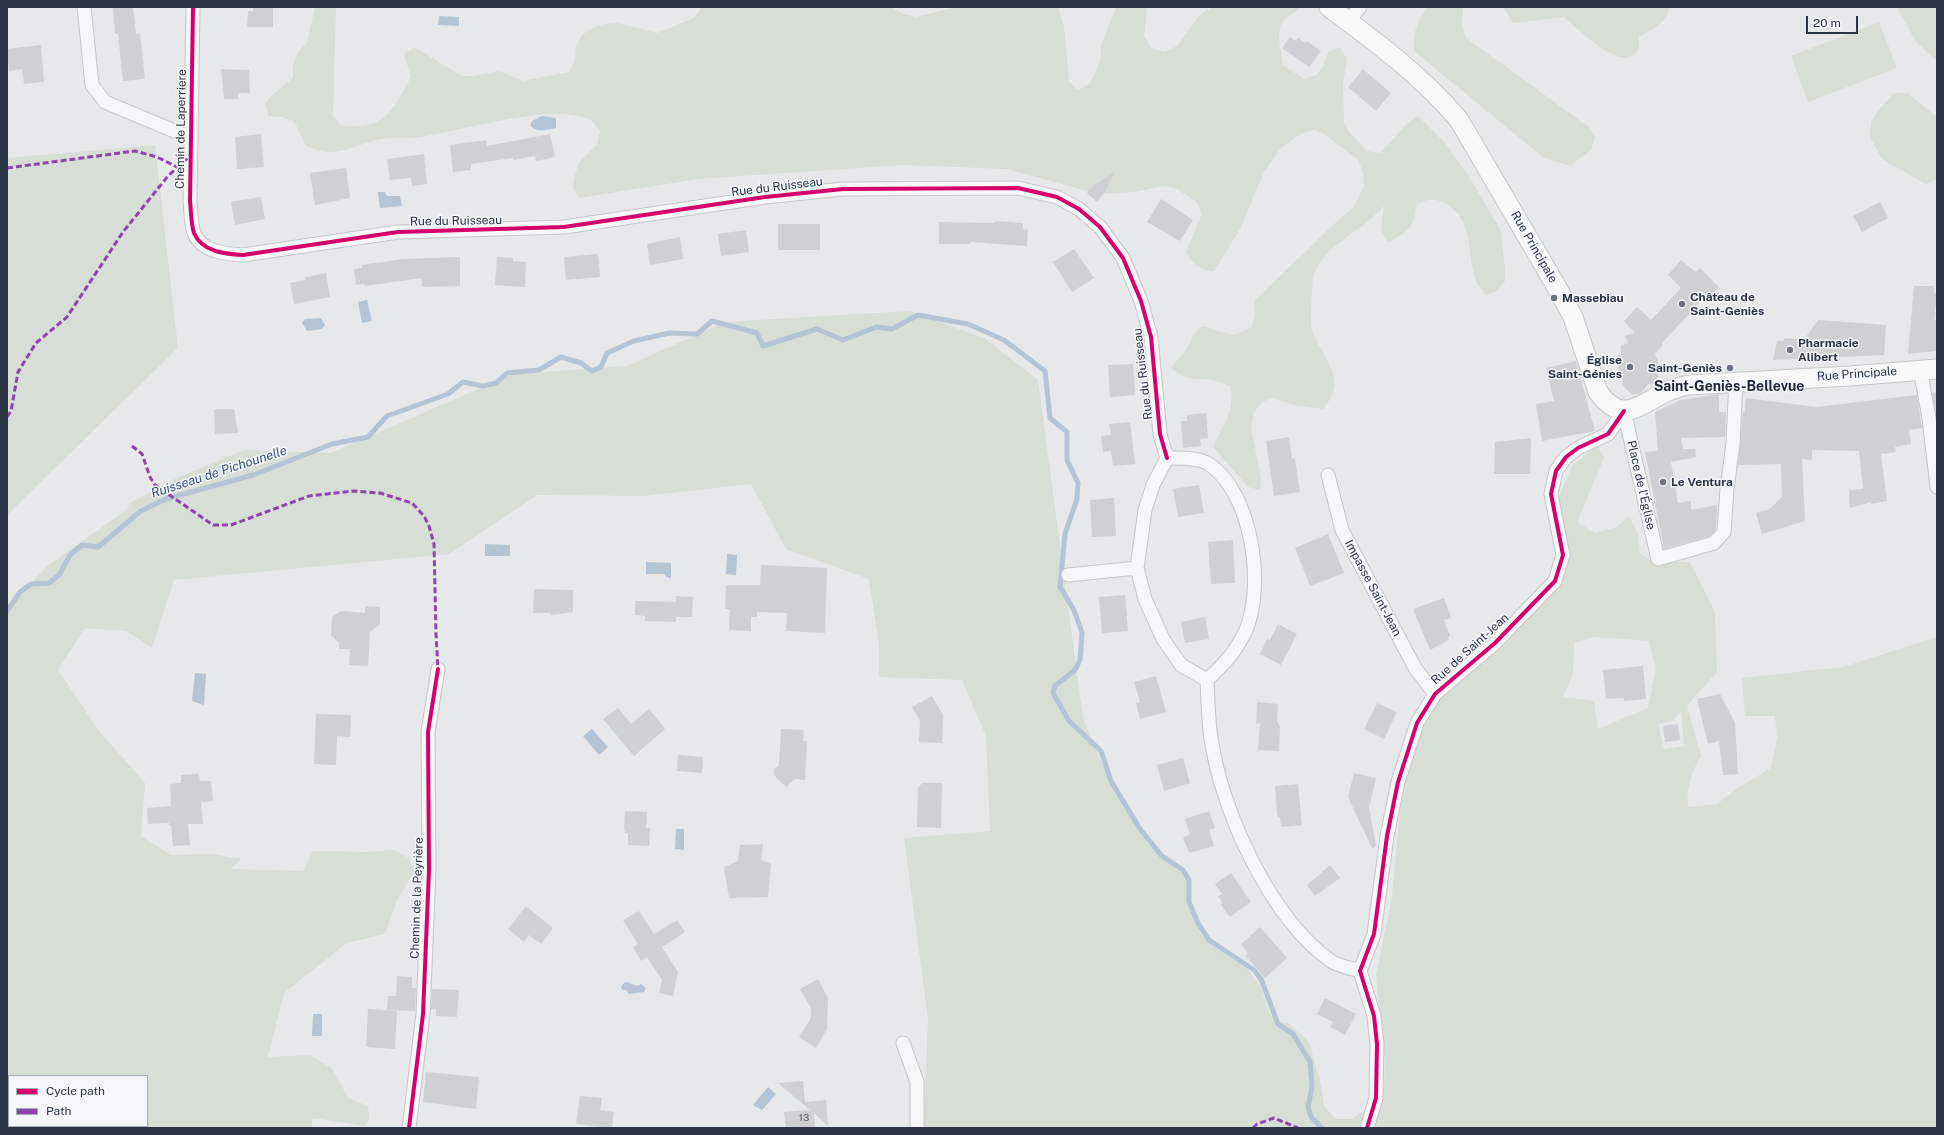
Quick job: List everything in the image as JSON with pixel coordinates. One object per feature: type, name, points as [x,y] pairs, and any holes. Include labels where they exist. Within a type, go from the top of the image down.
[{"type":"main road","name":"Rue Principale","points":[[1329,7],[1354,14],[1442,100],[1459,120],[1479,151],[1573,317],[1598,392],[1604,401],[1615,409],[1624,411],[1638,408],[1671,390],[1689,385],[1736,381],[1850,376],[1929,369]]},
{"type":"street","points":[[84,7],[92,85],[105,102],[191,138]]},
{"type":"street","name":"Chemin de Laperriere","points":[[193,7],[190,201],[194,233],[205,246]]},
{"type":"street","name":"Rue du Ruisseau","points":[[205,246],[223,254],[243,256],[398,232],[564,227],[765,197],[843,189],[1018,188],[1057,196],[1079,209],[1100,227],[1123,258],[1132,279],[1141,301],[1151,337],[1160,434],[1167,458]]},
{"type":"street","points":[[1929,369],[1929,418],[1937,487]]},
{"type":"street","name":"Place de l'Église","points":[[1624,411],[1658,559],[1714,543],[1724,532],[1727,489],[1733,443],[1736,381]]},
{"type":"street","name":"Rue de Saint-Jean","points":[[1360,971],[1374,934],[1387,836],[1398,782],[1417,723],[1435,694],[1495,643],[1555,581],[1562,555],[1551,494],[1556,471],[1566,457],[1578,448],[1608,434],[1624,411]]},
{"type":"street","points":[[1207,680],[1181,665],[1163,639],[1145,599],[1137,568],[1145,510],[1153,485],[1167,458],[1186,458],[1207,463],[1223,475],[1241,504],[1251,537],[1255,573],[1252,605],[1246,628],[1235,652],[1207,680],[1211,738],[1222,788],[1240,838],[1288,918],[1310,942],[1332,962],[1360,971],[1374,1016],[1377,1044],[1376,1098],[1367,1128]]},
{"type":"street","name":"Impasse Saint-Jean","points":[[1328,475],[1342,530],[1415,668],[1435,694]]},
{"type":"street","points":[[1068,575],[1137,568]]},
{"type":"street","name":"Chemin de la Peyrière","points":[[409,1128],[424,990],[429,870],[428,732],[438,669]]},
{"type":"street","points":[[903,1043],[917,1082],[917,1128]]},
{"type":"shaded area","points":[[315,7],[336,7],[333,115],[340,125],[355,126],[377,122],[392,109],[411,77],[404,54],[414,47],[462,76],[474,76],[499,71],[523,81],[569,72],[575,60],[576,46],[582,35],[592,28],[604,24],[618,23],[657,33],[694,18],[702,7],[891,7],[903,14],[916,17],[956,7],[1058,7],[1064,27],[1069,81],[1077,90],[1089,84],[1096,72],[1101,58],[1101,45],[1116,7],[1147,7],[1144,36],[1151,48],[1165,52],[1177,46],[1200,15],[1213,7],[1300,7],[1285,19],[1280,28],[1279,34],[1283,65],[1304,79],[1317,75],[1324,64],[1328,52],[1340,47],[1347,59],[1343,84],[1344,122],[1349,132],[1367,151],[1380,153],[1402,128],[1418,116],[1445,143],[1468,175],[1501,231],[1505,281],[1498,290],[1486,295],[1477,283],[1473,272],[1466,228],[1454,210],[1444,203],[1433,199],[1426,200],[1416,206],[1414,220],[1405,233],[1388,243],[1381,231],[1384,206],[1366,223],[1336,245],[1323,258],[1314,274],[1311,311],[1312,329],[1334,378],[1334,388],[1331,398],[1323,409],[1297,406],[1273,398],[1262,402],[1254,412],[1251,427],[1261,478],[1260,490],[1248,487],[1213,447],[1229,412],[1231,405],[1231,387],[1208,379],[1195,379],[1182,376],[1171,368],[1188,347],[1193,335],[1202,326],[1227,334],[1238,333],[1252,327],[1255,315],[1254,301],[1333,225],[1353,208],[1364,186],[1363,172],[1358,160],[1326,135],[1315,130],[1302,133],[1281,148],[1264,172],[1240,229],[1214,271],[1197,266],[1186,252],[1202,214],[1197,202],[1175,188],[1162,186],[1136,192],[1098,194],[1007,169],[902,165],[698,179],[579,198],[573,187],[579,162],[597,144],[600,131],[590,120],[574,115],[553,114],[530,116],[418,137],[382,139],[337,152],[328,152],[306,146],[294,121],[282,117],[269,116],[265,104],[274,93],[293,78],[293,64],[298,52],[307,43]]},
{"type":"shaded area","points":[[1427,7],[1463,7],[1462,26],[1466,38],[1589,127],[1595,137],[1591,150],[1570,166],[1544,158],[1415,52],[1414,39],[1416,28]]},
{"type":"shaded area","points":[[1503,7],[1669,7],[1668,13],[1662,22],[1654,29],[1639,37],[1639,50],[1629,57],[1622,57],[1604,50],[1564,17],[1513,23]]},
{"type":"shaded area","points":[[1897,7],[1937,7],[1937,61],[1916,42]]},
{"type":"shaded area","points":[[1879,22],[1897,68],[1808,102],[1791,56]]},
{"type":"shaded area","points":[[1894,93],[1907,93],[1937,117],[1937,179],[1926,184],[1882,159],[1870,137],[1871,122],[1877,112]]},
{"type":"shaded area","points":[[155,145],[178,348],[7,515],[7,158]]},
{"type":"shaded area","points":[[909,311],[984,338],[1038,380],[1083,718],[1110,782],[1131,815],[1158,854],[1177,868],[1187,878],[1189,906],[1201,934],[1218,949],[1247,968],[1260,986],[1270,1015],[1277,1021],[1288,1023],[1309,1042],[1320,1081],[1324,1106],[1336,1119],[1352,1119],[1367,1109],[1377,1112],[1384,1084],[1385,1061],[1376,976],[1392,896],[1400,811],[1411,757],[1433,704],[1482,664],[1546,601],[1570,556],[1557,501],[1572,466],[1597,445],[1604,458],[1577,522],[1595,533],[1617,527],[1629,516],[1638,534],[1640,554],[1654,562],[1690,562],[1715,612],[1717,672],[1687,706],[1701,756],[1690,780],[1688,807],[1717,804],[1736,789],[1771,768],[1777,738],[1775,716],[1745,716],[1742,678],[1843,667],[1937,637],[1937,1128],[924,1128],[928,1019],[904,838],[990,831],[986,736],[962,680],[879,677],[879,645],[869,579],[786,549],[751,484],[644,496],[537,495],[449,554],[174,580],[152,648],[126,631],[85,628],[58,670],[99,731],[145,783],[141,836],[171,855],[211,854],[241,859],[231,869],[303,871],[313,851],[368,852],[393,850],[409,858],[414,872],[397,900],[385,934],[347,943],[284,993],[268,1057],[309,1055],[332,1068],[348,1098],[368,1106],[369,1118],[365,1126],[313,1118],[311,1128],[7,1128],[7,609],[47,566],[126,510],[130,503],[175,479],[244,450],[331,453],[513,374],[627,366],[725,322]],"holes":[[[1594,637],[1649,641],[1656,669],[1648,708],[1598,729],[1594,701],[1563,697],[1573,674],[1574,643]],[[1681,712],[1684,746],[1664,749],[1658,724],[1672,721]]]},
{"type":"water","points":[[439,16],[459,17],[459,26],[438,25]]},
{"type":"water","points":[[542,116],[556,118],[556,128],[539,130],[530,125],[532,121]]},
{"type":"water","points":[[378,192],[385,192],[387,196],[400,196],[402,206],[380,208]]},
{"type":"water","points":[[367,300],[372,321],[362,323],[358,302]]},
{"type":"water","points":[[321,318],[325,325],[322,329],[307,331],[302,323],[305,319]]},
{"type":"water","points":[[485,544],[510,545],[510,556],[485,556]]},
{"type":"water","points":[[727,554],[737,555],[736,575],[726,574]]},
{"type":"water","points":[[646,562],[671,563],[671,578],[666,577],[665,574],[646,574]]},
{"type":"water","points":[[195,673],[206,674],[204,705],[192,701]]},
{"type":"water","points":[[592,729],[608,747],[599,755],[583,736]]},
{"type":"water","points":[[676,829],[684,829],[684,850],[675,849]]},
{"type":"water","points":[[627,982],[637,986],[641,984],[646,988],[644,992],[629,994],[626,990],[622,990],[621,987]]},
{"type":"water","points":[[313,1014],[322,1014],[322,1036],[312,1036]]},
{"type":"water","points":[[768,1087],[776,1094],[762,1110],[753,1105]]},
{"type":"building","points":[[113,7],[133,7],[136,34],[140,33],[145,79],[123,81],[118,34],[115,34]]},
{"type":"building","points":[[253,7],[273,7],[273,27],[247,27],[248,11],[253,11]]},
{"type":"building","points":[[1290,37],[1296,41],[1298,38],[1305,43],[1307,41],[1321,51],[1309,67],[1282,48]]},
{"type":"building","points":[[41,45],[44,82],[24,84],[22,69],[9,71],[7,49]]},
{"type":"building","points":[[221,69],[249,70],[250,93],[238,93],[238,99],[224,99]]},
{"type":"building","points":[[1363,69],[1391,93],[1376,111],[1348,87]]},
{"type":"building","points":[[261,134],[264,167],[237,169],[235,137]]},
{"type":"building","points":[[550,134],[555,157],[536,161],[535,156],[513,160],[513,158],[471,164],[471,170],[453,172],[450,145],[486,140],[487,146]]},
{"type":"building","points":[[424,154],[427,184],[412,186],[411,178],[390,180],[387,159]]},
{"type":"building","points":[[346,168],[350,198],[315,205],[310,173]]},
{"type":"building","points":[[1115,172],[1104,193],[1097,202],[1087,193],[1094,185]]},
{"type":"building","points":[[261,197],[265,219],[235,225],[231,202]]},
{"type":"building","points":[[1161,199],[1193,220],[1180,241],[1147,222]]},
{"type":"building","points":[[1880,202],[1888,218],[1862,232],[1853,216]]},
{"type":"building","points":[[995,221],[1023,223],[1023,229],[1028,230],[1027,246],[970,242],[970,244],[939,244],[939,222],[995,223]]},
{"type":"building","points":[[778,224],[820,224],[820,250],[778,250]]},
{"type":"building","points":[[746,230],[749,252],[721,256],[718,234]]},
{"type":"building","points":[[680,237],[683,259],[650,265],[647,244]]},
{"type":"building","points":[[1074,249],[1094,278],[1072,292],[1053,262]]},
{"type":"building","points":[[598,254],[600,277],[566,280],[564,257]]},
{"type":"building","points":[[460,257],[460,286],[422,287],[422,278],[365,286],[364,284],[356,285],[354,269],[362,268],[362,265],[403,259]]},
{"type":"building","points":[[497,257],[513,258],[513,261],[526,262],[525,287],[495,285]]},
{"type":"building","name":"Château de Saint-Geniès","points":[[1681,260],[1696,272],[1700,268],[1719,287],[1706,302],[1703,299],[1662,343],[1663,345],[1655,354],[1658,361],[1659,383],[1648,384],[1640,394],[1631,394],[1623,385],[1622,376],[1619,376],[1617,355],[1621,355],[1621,345],[1628,343],[1625,336],[1635,333],[1624,321],[1637,307],[1651,320],[1681,288],[1668,275]]},
{"type":"building","points":[[326,273],[330,297],[294,304],[290,283],[306,280],[305,277]]},
{"type":"building","points":[[1914,286],[1934,286],[1934,293],[1937,294],[1934,320],[1937,320],[1937,351],[1908,354]]},
{"type":"building","points":[[1818,320],[1886,325],[1884,355],[1773,360],[1777,341],[1783,341],[1785,338],[1804,340]]},
{"type":"building","points":[[1576,361],[1595,431],[1542,441],[1536,404],[1554,401],[1546,368]]},
{"type":"building","points":[[1133,364],[1135,395],[1110,397],[1108,365]]},
{"type":"building","points":[[1937,392],[1937,418],[1932,393]]},
{"type":"building","points":[[1719,394],[1719,412],[1726,412],[1725,437],[1681,438],[1683,449],[1695,449],[1696,457],[1671,462],[1678,503],[1691,501],[1691,510],[1717,505],[1716,529],[1710,536],[1664,549],[1645,452],[1658,451],[1655,412],[1681,400]]},
{"type":"building","points":[[1917,395],[1922,428],[1909,430],[1911,444],[1895,447],[1896,452],[1881,454],[1887,501],[1871,504],[1871,502],[1850,508],[1849,490],[1863,489],[1859,451],[1812,450],[1812,460],[1802,459],[1805,521],[1762,534],[1756,513],[1770,509],[1782,497],[1781,464],[1738,465],[1743,412],[1745,412],[1746,398],[1817,407]]},
{"type":"building","points":[[214,409],[234,409],[238,433],[215,434]]},
{"type":"building","points":[[1206,413],[1208,438],[1200,439],[1201,446],[1183,448],[1181,421],[1187,421],[1187,415]]},
{"type":"building","points":[[1130,422],[1135,464],[1113,466],[1111,451],[1103,452],[1101,436],[1111,435],[1109,424]]},
{"type":"building","points":[[1289,437],[1292,459],[1295,458],[1300,492],[1274,496],[1266,441]]},
{"type":"building","points":[[1531,438],[1530,474],[1494,474],[1495,442]]},
{"type":"building","points":[[1199,485],[1204,513],[1178,517],[1173,489]]},
{"type":"building","points":[[1114,498],[1116,536],[1092,537],[1090,500]]},
{"type":"building","points":[[1328,534],[1344,573],[1310,586],[1295,548]]},
{"type":"building","points":[[1233,540],[1235,583],[1211,584],[1208,542]]},
{"type":"building","points":[[761,565],[827,568],[825,633],[786,631],[787,613],[757,612],[757,617],[751,617],[751,631],[729,630],[730,609],[725,609],[726,585],[760,585]]},
{"type":"building","points":[[534,589],[573,590],[573,612],[551,615],[551,613],[533,613]]},
{"type":"building","points":[[1125,595],[1128,631],[1102,633],[1099,597]]},
{"type":"building","points":[[676,596],[693,597],[692,617],[676,617],[676,622],[645,621],[645,616],[635,615],[635,601],[676,602]]},
{"type":"building","points":[[1444,598],[1451,618],[1444,620],[1450,636],[1448,637],[1449,640],[1430,650],[1413,609]]},
{"type":"building","points":[[365,606],[380,607],[380,624],[370,632],[368,666],[349,665],[350,649],[339,649],[339,643],[331,635],[332,617],[341,611],[365,613]]},
{"type":"building","points":[[1205,617],[1209,639],[1185,643],[1181,622]]},
{"type":"building","points":[[1278,624],[1297,634],[1281,665],[1260,654],[1267,639],[1270,640]]},
{"type":"building","points":[[1643,666],[1646,699],[1624,701],[1624,698],[1606,699],[1603,670]]},
{"type":"building","points":[[1156,676],[1166,712],[1140,719],[1136,703],[1140,702],[1134,682]]},
{"type":"building","points":[[1720,694],[1735,723],[1738,774],[1723,775],[1719,741],[1708,744],[1697,699]]},
{"type":"building","points":[[932,696],[943,715],[942,743],[919,742],[920,721],[912,707]]},
{"type":"building","points":[[1257,702],[1278,704],[1277,721],[1280,727],[1279,751],[1258,750],[1260,723],[1256,724]]},
{"type":"building","points":[[1377,703],[1397,712],[1384,739],[1364,729]]},
{"type":"building","points":[[618,708],[631,724],[649,709],[665,729],[634,756],[603,719]]},
{"type":"building","points":[[316,714],[351,715],[350,737],[337,736],[336,765],[314,764]]},
{"type":"building","points":[[1678,724],[1680,740],[1665,742],[1663,726]]},
{"type":"building","points":[[781,729],[804,730],[803,741],[807,741],[805,780],[795,779],[786,787],[774,775],[774,769],[779,765]]},
{"type":"building","points":[[678,755],[703,757],[702,773],[677,771]]},
{"type":"building","points":[[1183,758],[1190,783],[1164,791],[1157,765]]},
{"type":"building","points":[[1354,773],[1376,778],[1369,807],[1376,846],[1372,848],[1348,797]]},
{"type":"building","points":[[199,774],[200,781],[211,781],[213,801],[201,802],[203,824],[188,824],[190,845],[173,846],[171,825],[169,826],[169,823],[148,824],[147,808],[171,806],[170,784],[181,783],[181,775]]},
{"type":"building","points":[[922,783],[942,783],[941,828],[917,827],[918,788]]},
{"type":"building","points":[[1298,784],[1302,825],[1281,827],[1280,818],[1277,815],[1275,786]]},
{"type":"building","points":[[625,811],[647,812],[646,828],[650,828],[649,846],[628,845],[628,833],[625,833],[624,828]]},
{"type":"building","points":[[1209,811],[1215,828],[1209,830],[1214,846],[1189,853],[1183,837],[1190,835],[1185,819]]},
{"type":"building","points":[[763,844],[761,860],[771,864],[768,897],[729,898],[724,867],[738,861],[740,845]]},
{"type":"building","points":[[1330,865],[1340,878],[1315,896],[1307,885]]},
{"type":"building","points":[[1231,873],[1251,902],[1230,917],[1221,905],[1222,902],[1218,896],[1222,894],[1215,884]]},
{"type":"building","points":[[526,906],[553,928],[541,944],[529,935],[524,942],[508,929]]},
{"type":"building","points":[[639,911],[654,934],[677,920],[685,932],[662,947],[678,972],[673,996],[659,993],[662,980],[647,957],[641,961],[633,947],[638,944],[623,920]]},
{"type":"building","points":[[1260,927],[1287,958],[1265,978],[1245,955],[1248,953],[1241,944]]},
{"type":"building","points":[[397,976],[412,977],[412,988],[416,988],[415,1011],[387,1010],[388,996],[396,996]]},
{"type":"building","points":[[818,979],[828,998],[827,1029],[816,1048],[799,1037],[811,1018],[811,1008],[800,989]]},
{"type":"building","points":[[432,989],[459,990],[457,1017],[436,1016],[436,1009],[431,1010]]},
{"type":"building","points":[[1325,998],[1356,1014],[1345,1035],[1330,1027],[1333,1022],[1317,1014]]},
{"type":"building","points":[[368,1009],[397,1011],[395,1049],[366,1047]]},
{"type":"building","points":[[426,1072],[479,1077],[476,1109],[423,1102]]},
{"type":"building","points":[[803,1081],[805,1102],[826,1100],[828,1126],[814,1113],[815,1128],[786,1128],[784,1112],[810,1110],[778,1083]]},
{"type":"building","points":[[580,1096],[602,1098],[600,1110],[614,1112],[612,1128],[576,1124]]},
{"type":"waterway","name":"Ruisseau de Pichounelle","points":[[7,611],[20,592],[31,584],[49,583],[59,575],[70,555],[82,545],[98,547],[141,511],[166,499],[253,475],[332,444],[368,437],[387,416],[448,394],[463,382],[483,386],[496,383],[507,373],[539,370],[561,357],[581,363],[592,371],[601,367],[607,353],[634,341],[669,333],[697,334],[712,321],[757,333],[763,346],[817,329],[843,340],[876,327],[892,329],[918,315],[968,324],[1004,340],[1045,371],[1050,418],[1067,432],[1067,460],[1078,483],[1077,499],[1065,534],[1060,587],[1074,610],[1082,633],[1080,660],[1075,670],[1055,686],[1053,693],[1069,721],[1101,751],[1111,781],[1140,829],[1162,856],[1183,870],[1189,880],[1189,902],[1198,923],[1209,940],[1254,970],[1261,979],[1278,1024],[1293,1034],[1310,1062],[1312,1087],[1308,1107],[1311,1117],[1322,1128]]},
{"type":"marked path","points":[[7,168],[135,151],[157,157],[177,167]]},
{"type":"marked path","points":[[7,417],[11,411],[18,372],[36,343],[67,317],[123,232],[168,176],[191,155]]},
{"type":"marked path","points":[[132,446],[142,454],[150,477],[155,485],[213,525],[231,525],[309,496],[353,491],[380,493],[412,503],[424,516],[429,526],[434,544],[438,669]]},
{"type":"marked path","points":[[1253,1128],[1257,1124],[1274,1118],[1298,1128]]},
{"type":"cycle path","points":[[193,7],[190,201],[194,233],[202,244],[208,248],[222,253],[243,255],[398,232],[564,227],[765,197],[843,189],[1018,188],[1057,197],[1079,209],[1100,227],[1123,258],[1141,301],[1151,337],[1160,434],[1167,458]]},
{"type":"cycle path","points":[[1367,1128],[1376,1098],[1377,1044],[1374,1016],[1360,971],[1374,934],[1387,836],[1398,782],[1417,723],[1435,694],[1495,643],[1555,581],[1563,555],[1551,494],[1556,471],[1566,457],[1578,448],[1608,434],[1624,411]]},
{"type":"cycle path","points":[[409,1128],[423,1014],[429,870],[428,732],[438,669]]},
{"type":"place","name":"Massebiau","points":[[1554,298]]},
{"type":"place","name":"Château de Saint-Geniès","points":[[1682,304]]},
{"type":"place","name":"Pharmacie Alibert","points":[[1790,350]]},
{"type":"place","name":"Église Saint-Génies","points":[[1630,367]]},
{"type":"place","name":"Saint-Geniès","points":[[1730,368]]},
{"type":"place","name":"Le Ventura","points":[[1663,482]]},
{"type":"district","name":"Saint-Geniès-Bellevue","points":[[1729,387]]}]
